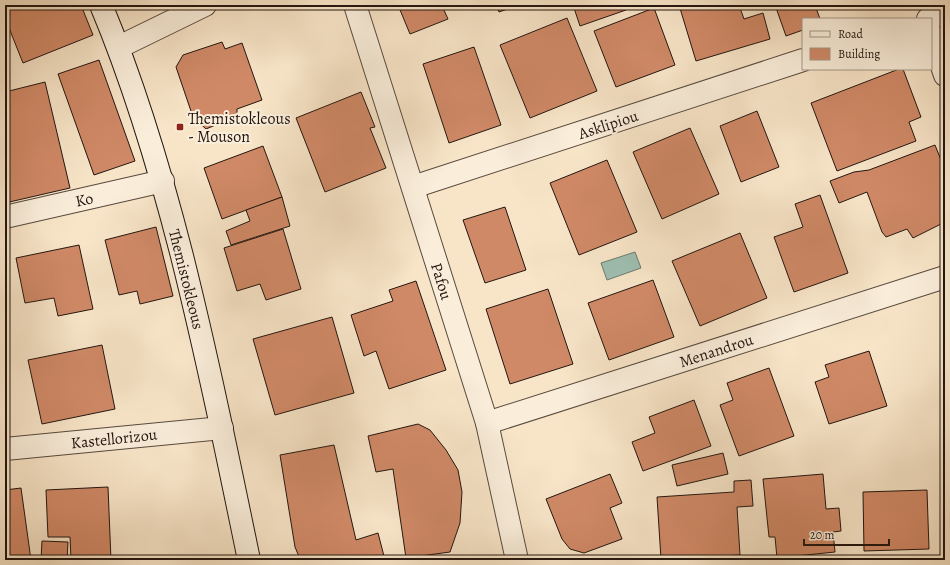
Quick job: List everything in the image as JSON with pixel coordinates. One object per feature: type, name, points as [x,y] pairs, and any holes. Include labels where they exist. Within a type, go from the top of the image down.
[{"type":"street","name":"Themistokleous","points":[[101,5],[119,48],[162,180],[194,303],[222,428],[249,560]]},
{"type":"street","points":[[119,48],[205,5]]},
{"type":"street","name":"Pafou","points":[[355,5],[487,423],[517,560]]},
{"type":"street","points":[[931,18],[945,13]]},
{"type":"street","points":[[932,37],[945,75]]},
{"type":"street","name":"Asklipiou","points":[[413,188],[802,60]]},
{"type":"street","name":"Ko","points":[[5,217],[162,180]]},
{"type":"street","name":"Menandrou","points":[[487,423],[945,277]]},
{"type":"street","name":"Kastellorizou","points":[[5,449],[222,428]]},
{"type":"shaded area","points":[[635,252],[641,268],[607,280],[601,263]]},
{"type":"building","points":[[5,5],[81,5],[93,35],[23,63],[5,18]]},
{"type":"building","points":[[398,5],[450,5],[443,8],[448,19],[410,34]]},
{"type":"building","points":[[496,5],[519,5],[499,12]]},
{"type":"building","points":[[573,5],[625,5],[626,10],[580,26]]},
{"type":"building","points":[[679,5],[739,5],[744,19],[763,13],[770,39],[696,61]]},
{"type":"building","points":[[775,5],[815,5],[820,18],[802,18],[802,30],[786,36]]},
{"type":"building","points":[[654,8],[675,65],[616,87],[594,31]]},
{"type":"building","points":[[567,18],[597,91],[530,118],[500,45]]},
{"type":"building","points":[[222,42],[225,49],[242,43],[262,100],[237,109],[237,116],[206,129],[193,117],[176,67],[183,55]]},
{"type":"building","points":[[474,47],[501,125],[449,143],[423,64]]},
{"type":"building","points":[[99,60],[135,161],[94,175],[58,74]]},
{"type":"building","points":[[896,70],[903,70],[921,117],[909,122],[916,141],[837,171],[811,103]]},
{"type":"building","points":[[45,82],[70,188],[5,203],[5,92]]},
{"type":"building","points":[[361,92],[375,127],[370,128],[386,168],[325,192],[296,118]]},
{"type":"building","points":[[757,111],[779,167],[741,182],[720,126]]},
{"type":"building","points":[[690,128],[719,194],[662,219],[633,152]]},
{"type":"building","points":[[935,145],[945,166],[945,222],[913,238],[907,229],[886,237],[882,232],[867,192],[839,203],[830,181],[854,172],[869,170]]},
{"type":"building","points":[[263,146],[282,197],[222,219],[204,168]]},
{"type":"building","points":[[607,160],[637,232],[579,255],[550,183]]},
{"type":"building","points":[[820,195],[848,273],[794,292],[774,237],[803,227],[795,204]]},
{"type":"building","points":[[282,197],[290,226],[231,245],[226,231],[250,221],[246,210]]},
{"type":"building","points":[[505,207],[526,270],[485,283],[463,220]]},
{"type":"building","points":[[156,227],[173,296],[140,304],[137,291],[119,295],[105,240]]},
{"type":"building","points":[[283,229],[301,289],[266,300],[260,284],[237,291],[224,248]]},
{"type":"building","points":[[740,233],[767,298],[700,326],[672,261]]},
{"type":"building","points":[[79,245],[93,309],[58,316],[54,298],[25,303],[16,258]]},
{"type":"building","points":[[653,280],[674,337],[609,360],[588,303]]},
{"type":"building","points":[[416,281],[446,370],[389,389],[376,351],[364,356],[351,315],[393,301],[389,290]]},
{"type":"building","points":[[548,289],[573,364],[510,384],[486,309]]},
{"type":"building","points":[[332,317],[354,393],[275,415],[253,339]]},
{"type":"building","points":[[102,345],[115,409],[42,424],[28,360]]},
{"type":"building","points":[[869,351],[887,406],[829,424],[815,382],[829,377],[825,365]]},
{"type":"building","points":[[769,368],[794,436],[739,456],[720,405],[733,400],[727,383]]},
{"type":"building","points":[[5,382],[9,424],[5,425]]},
{"type":"building","points":[[694,400],[711,446],[643,471],[632,442],[655,433],[649,417]]},
{"type":"building","points":[[418,424],[430,430],[446,450],[458,470],[462,492],[460,523],[450,552],[406,558],[393,469],[376,472],[368,436]]},
{"type":"building","points":[[334,445],[356,540],[378,533],[385,560],[300,559],[295,547],[280,455]]},
{"type":"building","points":[[723,453],[728,474],[677,486],[672,465]]},
{"type":"building","points":[[610,474],[622,503],[610,508],[622,539],[584,553],[570,549],[562,539],[546,499]]},
{"type":"building","points":[[823,474],[826,509],[839,508],[841,531],[833,532],[835,552],[777,558],[775,537],[769,537],[763,479]]},
{"type":"building","points":[[751,480],[753,506],[737,507],[740,555],[661,559],[657,497],[734,492],[734,481]]},
{"type":"building","points":[[108,487],[111,560],[71,560],[70,537],[48,537],[46,490]]},
{"type":"building","points":[[21,488],[31,560],[5,560],[5,490]]},
{"type":"building","points":[[927,490],[929,549],[864,551],[863,492]]},
{"type":"building","points":[[42,541],[68,542],[67,560],[41,560]]},
{"type":"place","name":"Themistokleous - Mouson","points":[[180,127]]}]
